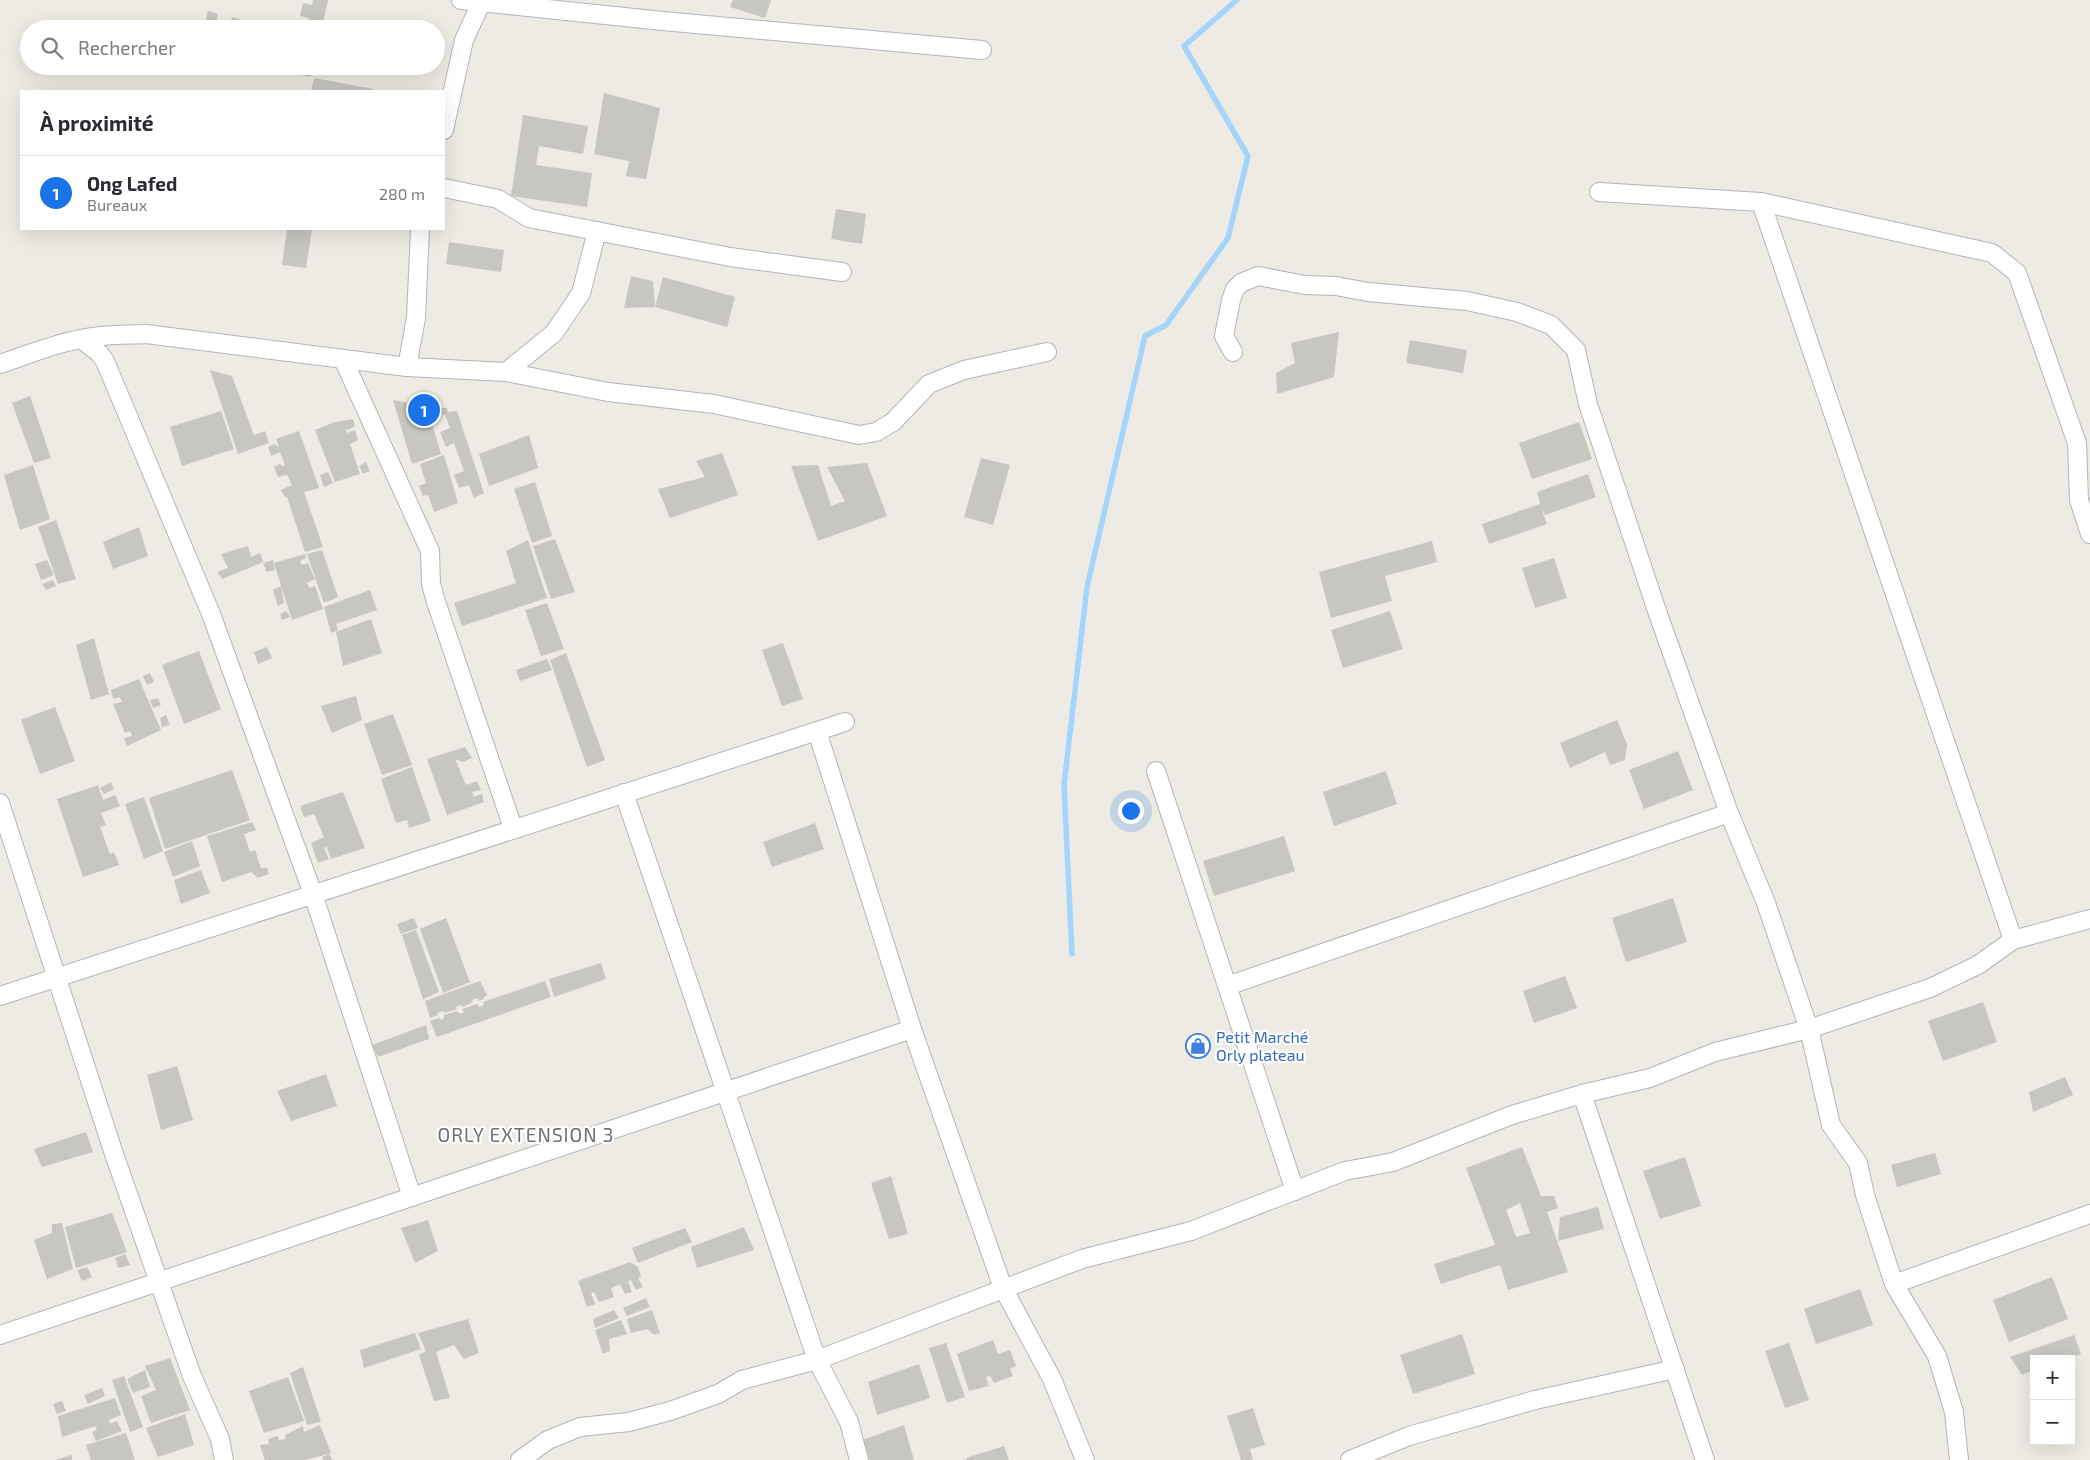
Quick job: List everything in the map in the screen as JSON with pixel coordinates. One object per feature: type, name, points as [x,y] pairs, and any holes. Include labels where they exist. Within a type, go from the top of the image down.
[{"type":"street","points":[[461,0],[481,4],[982,50]]},
{"type":"street","points":[[445,126],[464,40],[481,4]]},
{"type":"street","points":[[445,188],[498,199],[529,218],[730,257],[842,272]]},
{"type":"street","points":[[1599,192],[1761,202],[1992,253],[2016,273],[2077,443],[2079,500],[2090,534]]},
{"type":"street","points":[[1761,202],[2013,940]]},
{"type":"street","points":[[407,367],[416,318],[420,230]]},
{"type":"street","points":[[506,372],[554,333],[581,293],[597,231]]},
{"type":"street","points":[[1233,352],[1224,336],[1231,300],[1235,289],[1242,283],[1258,276],[1305,285],[1336,286],[1368,292],[1467,301],[1516,312],[1551,325],[1576,350],[1588,404],[1649,587],[1729,813],[1766,903],[1809,1029],[1831,1125],[1858,1163],[1865,1195],[1894,1284],[1937,1356],[1954,1412],[1958,1460]]},
{"type":"street","points":[[0,364],[47,347],[81,339],[104,335],[146,334],[407,367],[506,372],[608,392],[714,404],[859,435],[876,432],[893,422],[930,384],[964,370],[1047,352]]},
{"type":"street","points":[[81,339],[102,357],[211,614],[313,894],[412,1197]]},
{"type":"street","points":[[343,360],[430,551],[431,584],[436,602],[513,828]]},
{"type":"street","points":[[0,996],[513,828],[845,722]]},
{"type":"street","points":[[817,731],[912,1029],[1003,1288],[1052,1379],[1085,1460]]},
{"type":"street","points":[[1156,770],[1295,1191]]},
{"type":"street","points":[[624,793],[817,1360],[849,1422],[859,1460]]},
{"type":"street","points":[[0,803],[58,976],[114,1154],[192,1376],[220,1440],[224,1460]]},
{"type":"street","points":[[1227,986],[1729,813]]},
{"type":"street","points":[[520,1460],[548,1440],[580,1427],[629,1422],[670,1411],[718,1394],[742,1380],[817,1360],[1082,1259],[1192,1231],[1345,1171],[1393,1162],[1512,1115],[1582,1094],[1650,1078],[1715,1052],[1809,1029],[1930,988],[1978,965],[2013,940],[2090,919]]},
{"type":"street","points":[[0,1335],[912,1029]]},
{"type":"street","points":[[1582,1094],[1705,1460]]},
{"type":"street","points":[[1894,1284],[2090,1214]]},
{"type":"street","points":[[1350,1460],[1409,1436],[1535,1400],[1675,1369]]},
{"type":"building","points":[[313,0],[328,0],[324,20],[309,20],[309,18],[300,16],[303,3],[312,5]]},
{"type":"building","points":[[733,0],[771,0],[765,18],[730,7]]},
{"type":"building","points":[[208,11],[218,14],[217,20],[206,20]]},
{"type":"building","points":[[232,17],[240,20],[231,20]]},
{"type":"building","points":[[314,78],[374,89],[374,90],[311,90]]},
{"type":"building","points":[[604,93],[660,108],[646,179],[626,176],[629,161],[594,154]]},
{"type":"building","points":[[523,115],[588,126],[583,154],[539,146],[536,165],[592,173],[587,207],[511,196]]},
{"type":"building","points":[[836,209],[866,214],[862,244],[831,239]]},
{"type":"building","points":[[287,230],[312,230],[306,268],[282,265]]},
{"type":"building","points":[[449,242],[504,250],[501,272],[446,264]]},
{"type":"building","points":[[631,276],[653,281],[655,307],[624,308]]},
{"type":"building","points":[[663,277],[735,297],[727,327],[655,307]]},
{"type":"building","points":[[1339,332],[1334,377],[1277,394],[1276,373],[1295,363],[1291,343]]},
{"type":"building","points":[[1410,340],[1467,350],[1463,373],[1406,363]]},
{"type":"building","points":[[210,370],[232,376],[254,435],[265,431],[269,443],[238,454]]},
{"type":"building","points":[[30,396],[51,458],[34,463],[12,403]]},
{"type":"building","points":[[393,400],[427,406],[441,454],[412,464]]},
{"type":"building","points":[[438,408],[447,408],[448,412],[457,411],[484,493],[474,498],[469,485],[459,488],[454,475],[464,471],[454,443],[446,447],[440,432],[450,428],[445,415],[437,414]]},
{"type":"building","points":[[221,411],[234,449],[182,466],[170,427]]},
{"type":"building","points":[[353,419],[355,426],[348,430],[345,429],[347,433],[355,430],[358,440],[350,444],[360,474],[335,482],[315,430],[335,422]]},
{"type":"building","points":[[1579,422],[1592,459],[1532,479],[1519,443]]},
{"type":"building","points":[[299,431],[319,488],[304,492],[323,547],[305,552],[287,497],[285,497],[281,490],[292,485],[287,475],[278,477],[274,467],[280,464],[282,466],[285,465],[280,452],[271,456],[268,447],[274,444],[279,447],[276,439]]},
{"type":"building","points":[[529,435],[538,468],[489,486],[479,454]]},
{"type":"building","points":[[722,453],[738,495],[670,518],[658,489],[705,477],[696,461]]},
{"type":"building","points":[[444,455],[458,503],[434,512],[428,495],[423,496],[419,486],[426,483],[420,464]]},
{"type":"building","points":[[981,458],[1010,465],[993,525],[964,517]]},
{"type":"building","points":[[366,462],[370,471],[363,474],[359,466]]},
{"type":"building","points":[[867,463],[887,516],[818,541],[791,466],[818,465],[831,506],[845,501],[827,467]]},
{"type":"building","points":[[33,465],[50,519],[20,530],[4,475]]},
{"type":"building","points":[[328,472],[333,483],[324,487],[320,475]]},
{"type":"building","points":[[1588,474],[1596,497],[1545,515],[1541,508],[1547,524],[1489,544],[1482,524],[1540,504],[1537,492]]},
{"type":"building","points":[[535,482],[552,536],[532,543],[514,489]]},
{"type":"building","points":[[56,520],[76,579],[58,584],[38,527]]},
{"type":"building","points":[[139,527],[148,556],[113,569],[103,542]]},
{"type":"building","points":[[555,539],[575,592],[551,599],[533,546]]},
{"type":"building","points":[[528,540],[547,598],[462,626],[454,603],[516,583],[506,551]]},
{"type":"building","points":[[1432,541],[1437,562],[1385,576],[1392,601],[1331,618],[1319,572]]},
{"type":"building","points":[[248,546],[251,557],[260,553],[263,562],[222,579],[217,572],[228,568],[221,554]]},
{"type":"building","points":[[322,550],[338,597],[324,603],[307,554]]},
{"type":"building","points":[[305,554],[306,558],[300,561],[302,565],[308,563],[315,579],[307,583],[310,588],[315,586],[323,609],[292,620],[274,563]]},
{"type":"building","points":[[1554,558],[1567,598],[1535,608],[1522,568]]},
{"type":"building","points":[[47,560],[54,575],[41,580],[35,564]]},
{"type":"building","points":[[273,560],[275,570],[267,572],[263,563]]},
{"type":"building","points":[[53,580],[56,586],[46,590],[42,584]]},
{"type":"building","points":[[281,586],[284,603],[278,606],[273,590]]},
{"type":"building","points":[[370,590],[377,610],[336,624],[338,630],[331,633],[324,607]]},
{"type":"building","points":[[547,603],[564,649],[541,656],[525,610]]},
{"type":"building","points":[[286,611],[290,617],[282,620],[280,614]]},
{"type":"building","points":[[1390,611],[1403,649],[1343,668],[1331,630]]},
{"type":"building","points":[[371,619],[382,653],[343,666],[336,632]]},
{"type":"building","points":[[94,638],[109,694],[91,700],[76,645]]},
{"type":"building","points":[[783,643],[803,699],[782,706],[762,650]]},
{"type":"building","points":[[267,647],[272,658],[258,664],[254,652]]},
{"type":"building","points":[[199,651],[221,709],[184,724],[162,665]]},
{"type":"building","points":[[566,653],[605,760],[587,767],[550,660]]},
{"type":"building","points":[[547,659],[552,670],[520,681],[516,670]]},
{"type":"building","points":[[150,673],[154,682],[147,685],[143,676]]},
{"type":"building","points":[[139,679],[161,730],[127,746],[124,738],[132,736],[130,731],[125,733],[113,704],[122,702],[120,697],[113,699],[111,690]]},
{"type":"building","points":[[356,696],[362,720],[332,733],[321,706]]},
{"type":"building","points":[[158,698],[161,705],[153,708],[150,700]]},
{"type":"building","points":[[55,707],[75,761],[40,774],[21,720]]},
{"type":"building","points":[[393,714],[412,765],[382,775],[364,724]]},
{"type":"building","points":[[166,715],[170,725],[162,727],[160,718]]},
{"type":"building","points":[[1617,720],[1627,744],[1625,760],[1610,765],[1605,752],[1570,768],[1560,743]]},
{"type":"building","points":[[465,747],[472,758],[463,762],[455,759],[466,785],[477,781],[481,790],[472,792],[474,797],[482,794],[484,802],[447,815],[427,759]]},
{"type":"building","points":[[1678,751],[1693,790],[1644,809],[1629,770]]},
{"type":"building","points":[[412,767],[431,821],[409,828],[407,820],[396,823],[381,779]]},
{"type":"building","points":[[232,770],[250,820],[165,849],[149,798]]},
{"type":"building","points":[[1386,771],[1397,804],[1334,826],[1323,792]]},
{"type":"building","points":[[111,782],[114,789],[104,794],[100,788]]},
{"type":"building","points":[[98,785],[103,800],[115,795],[120,806],[101,813],[106,825],[100,827],[110,854],[114,852],[119,865],[83,877],[57,799]]},
{"type":"building","points":[[343,792],[365,848],[331,859],[327,847],[324,848],[329,859],[318,863],[311,843],[324,837],[314,814],[304,817],[300,806]]},
{"type":"building","points":[[144,797],[163,851],[144,859],[125,804]]},
{"type":"building","points":[[252,822],[256,830],[244,834],[250,852],[255,850],[261,868],[267,868],[269,874],[258,878],[251,872],[222,882],[207,836]]},
{"type":"building","points":[[815,823],[824,849],[772,867],[763,842]]},
{"type":"building","points":[[1284,836],[1295,871],[1214,896],[1203,861]]},
{"type":"building","points":[[192,841],[200,866],[173,877],[164,852]]},
{"type":"building","points":[[201,870],[210,893],[181,904],[174,880]]},
{"type":"building","points":[[1673,898],[1687,942],[1626,962],[1612,918]]},
{"type":"building","points":[[414,918],[418,928],[401,934],[397,924]]},
{"type":"building","points":[[446,918],[470,982],[443,993],[420,929]]},
{"type":"building","points":[[416,930],[439,992],[423,999],[402,935]]},
{"type":"building","points":[[601,963],[606,979],[554,997],[549,979]]},
{"type":"building","points":[[1565,976],[1577,1008],[1534,1023],[1523,991]]},
{"type":"building","points":[[480,981],[487,995],[484,999],[479,1001],[478,998],[472,1000],[473,1002],[463,1007],[461,1005],[455,1007],[457,1009],[445,1013],[443,1011],[437,1013],[438,1015],[430,1018],[425,1001]]},
{"type":"building","points":[[545,981],[551,997],[437,1037],[430,1021],[439,1018],[441,1020],[444,1018],[444,1015],[457,1011],[460,1014],[464,1012],[462,1009],[477,1004],[479,1007],[484,1005],[483,1002]]},
{"type":"building","points":[[1983,1002],[1997,1042],[1943,1061],[1928,1021]]},
{"type":"building","points":[[426,1025],[429,1039],[378,1057],[372,1045]]},
{"type":"building","points":[[177,1066],[193,1120],[161,1130],[147,1075]]},
{"type":"building","points":[[326,1074],[337,1106],[291,1121],[277,1091]]},
{"type":"building","points":[[2065,1077],[2073,1095],[2033,1112],[2029,1092]]},
{"type":"building","points":[[86,1132],[93,1152],[42,1167],[34,1149]]},
{"type":"building","points":[[1522,1147],[1541,1196],[1554,1196],[1558,1208],[1547,1212],[1568,1272],[1508,1290],[1500,1265],[1441,1284],[1434,1264],[1495,1245],[1466,1168]],"holes":[[[1520,1203],[1530,1233],[1516,1237],[1506,1210]]]},
{"type":"building","points":[[1935,1153],[1941,1174],[1897,1187],[1891,1165]]},
{"type":"building","points":[[1685,1157],[1701,1206],[1660,1219],[1643,1171]]},
{"type":"building","points":[[891,1176],[908,1234],[889,1239],[871,1183]]},
{"type":"building","points":[[1598,1207],[1604,1229],[1558,1241],[1560,1217]]},
{"type":"building","points":[[112,1213],[127,1252],[76,1268],[65,1227]]},
{"type":"building","points":[[428,1220],[438,1251],[415,1263],[401,1228]]},
{"type":"building","points":[[62,1223],[73,1269],[47,1279],[34,1240],[52,1233],[52,1224]]},
{"type":"building","points":[[744,1227],[754,1250],[697,1268],[691,1247]]},
{"type":"building","points":[[685,1228],[692,1242],[638,1263],[632,1248]]},
{"type":"building","points":[[125,1254],[130,1265],[118,1268],[115,1258]]},
{"type":"building","points":[[630,1262],[638,1267],[641,1276],[638,1278],[643,1287],[636,1290],[631,1280],[628,1281],[632,1292],[625,1294],[620,1284],[611,1288],[614,1297],[599,1302],[594,1292],[591,1293],[595,1304],[587,1307],[578,1281]]},
{"type":"building","points":[[87,1267],[92,1277],[82,1281],[77,1270]]},
{"type":"building","points":[[2052,1277],[2068,1319],[2009,1342],[1993,1300]]},
{"type":"building","points":[[1860,1289],[1873,1325],[1816,1344],[1804,1309]]},
{"type":"building","points":[[646,1298],[650,1307],[627,1316],[623,1308]]},
{"type":"building","points":[[614,1310],[619,1318],[595,1328],[593,1319]]},
{"type":"building","points":[[652,1310],[660,1333],[654,1335],[647,1329],[631,1333],[627,1319]]},
{"type":"building","points":[[468,1319],[479,1353],[464,1359],[454,1345],[436,1352],[450,1398],[434,1401],[419,1355],[426,1351],[418,1333]]},
{"type":"building","points":[[621,1320],[627,1334],[609,1339],[610,1351],[603,1354],[595,1330]]},
{"type":"building","points":[[415,1333],[421,1349],[364,1368],[360,1350]]},
{"type":"building","points":[[1462,1334],[1475,1374],[1413,1394],[1400,1355]]},
{"type":"building","points":[[2074,1335],[2081,1354],[2075,1356],[2030,1355],[2030,1372],[2022,1375],[2010,1357]]},
{"type":"building","points":[[993,1340],[998,1354],[1010,1350],[1016,1366],[1010,1369],[1013,1376],[994,1383],[990,1376],[986,1377],[989,1386],[969,1391],[957,1354]]},
{"type":"building","points":[[946,1343],[965,1397],[947,1403],[929,1348]]},
{"type":"building","points":[[1789,1343],[1809,1400],[1785,1408],[1765,1351]]},
{"type":"building","points":[[170,1358],[190,1410],[151,1423],[141,1396],[156,1390],[145,1366]]},
{"type":"building","points":[[919,1364],[930,1398],[877,1415],[868,1382]]},
{"type":"building","points":[[303,1367],[321,1422],[307,1425],[290,1373]]},
{"type":"building","points":[[145,1370],[150,1387],[133,1393],[127,1379]]},
{"type":"building","points":[[124,1376],[143,1427],[130,1432],[112,1380]]},
{"type":"building","points":[[288,1377],[304,1421],[264,1433],[249,1391]]},
{"type":"building","points":[[102,1388],[105,1396],[88,1404],[84,1395]]},
{"type":"building","points":[[115,1398],[121,1415],[109,1420],[110,1424],[117,1421],[122,1431],[96,1441],[92,1432],[97,1430],[95,1426],[62,1437],[58,1416]]},
{"type":"building","points":[[62,1401],[66,1411],[57,1414],[53,1404]]},
{"type":"building","points":[[1253,1408],[1265,1445],[1250,1449],[1253,1460],[1241,1460],[1227,1416]]},
{"type":"building","points":[[185,1414],[194,1445],[158,1457],[146,1428]]},
{"type":"building","points":[[320,1425],[331,1453],[306,1460],[265,1460],[260,1445],[269,1444],[268,1439],[277,1436],[279,1440],[286,1439],[285,1435],[303,1426],[304,1432]]},
{"type":"building","points":[[904,1425],[914,1460],[870,1460],[863,1440]]},
{"type":"building","points":[[126,1433],[135,1460],[91,1460],[86,1445]]},
{"type":"building","points":[[1004,1446],[1009,1460],[967,1460],[966,1458]]},
{"type":"building","points":[[329,1454],[333,1460],[324,1460],[322,1457]]},
{"type":"building","points":[[72,1455],[72,1460],[55,1460]]},
{"type":"waterway","points":[[1072,954],[1064,785],[1087,587],[1145,336],[1166,325],[1228,238],[1248,156],[1184,46],[1237,0]]},
{"type":"place","name":"Ong Lafed","points":[[424,410]]},
{"type":"place","name":"Petit Marché Orly plateau","points":[[1198,1046]]},
{"type":"district","name":"ORLY EXTENSION 3","points":[[526,1135]]}]
